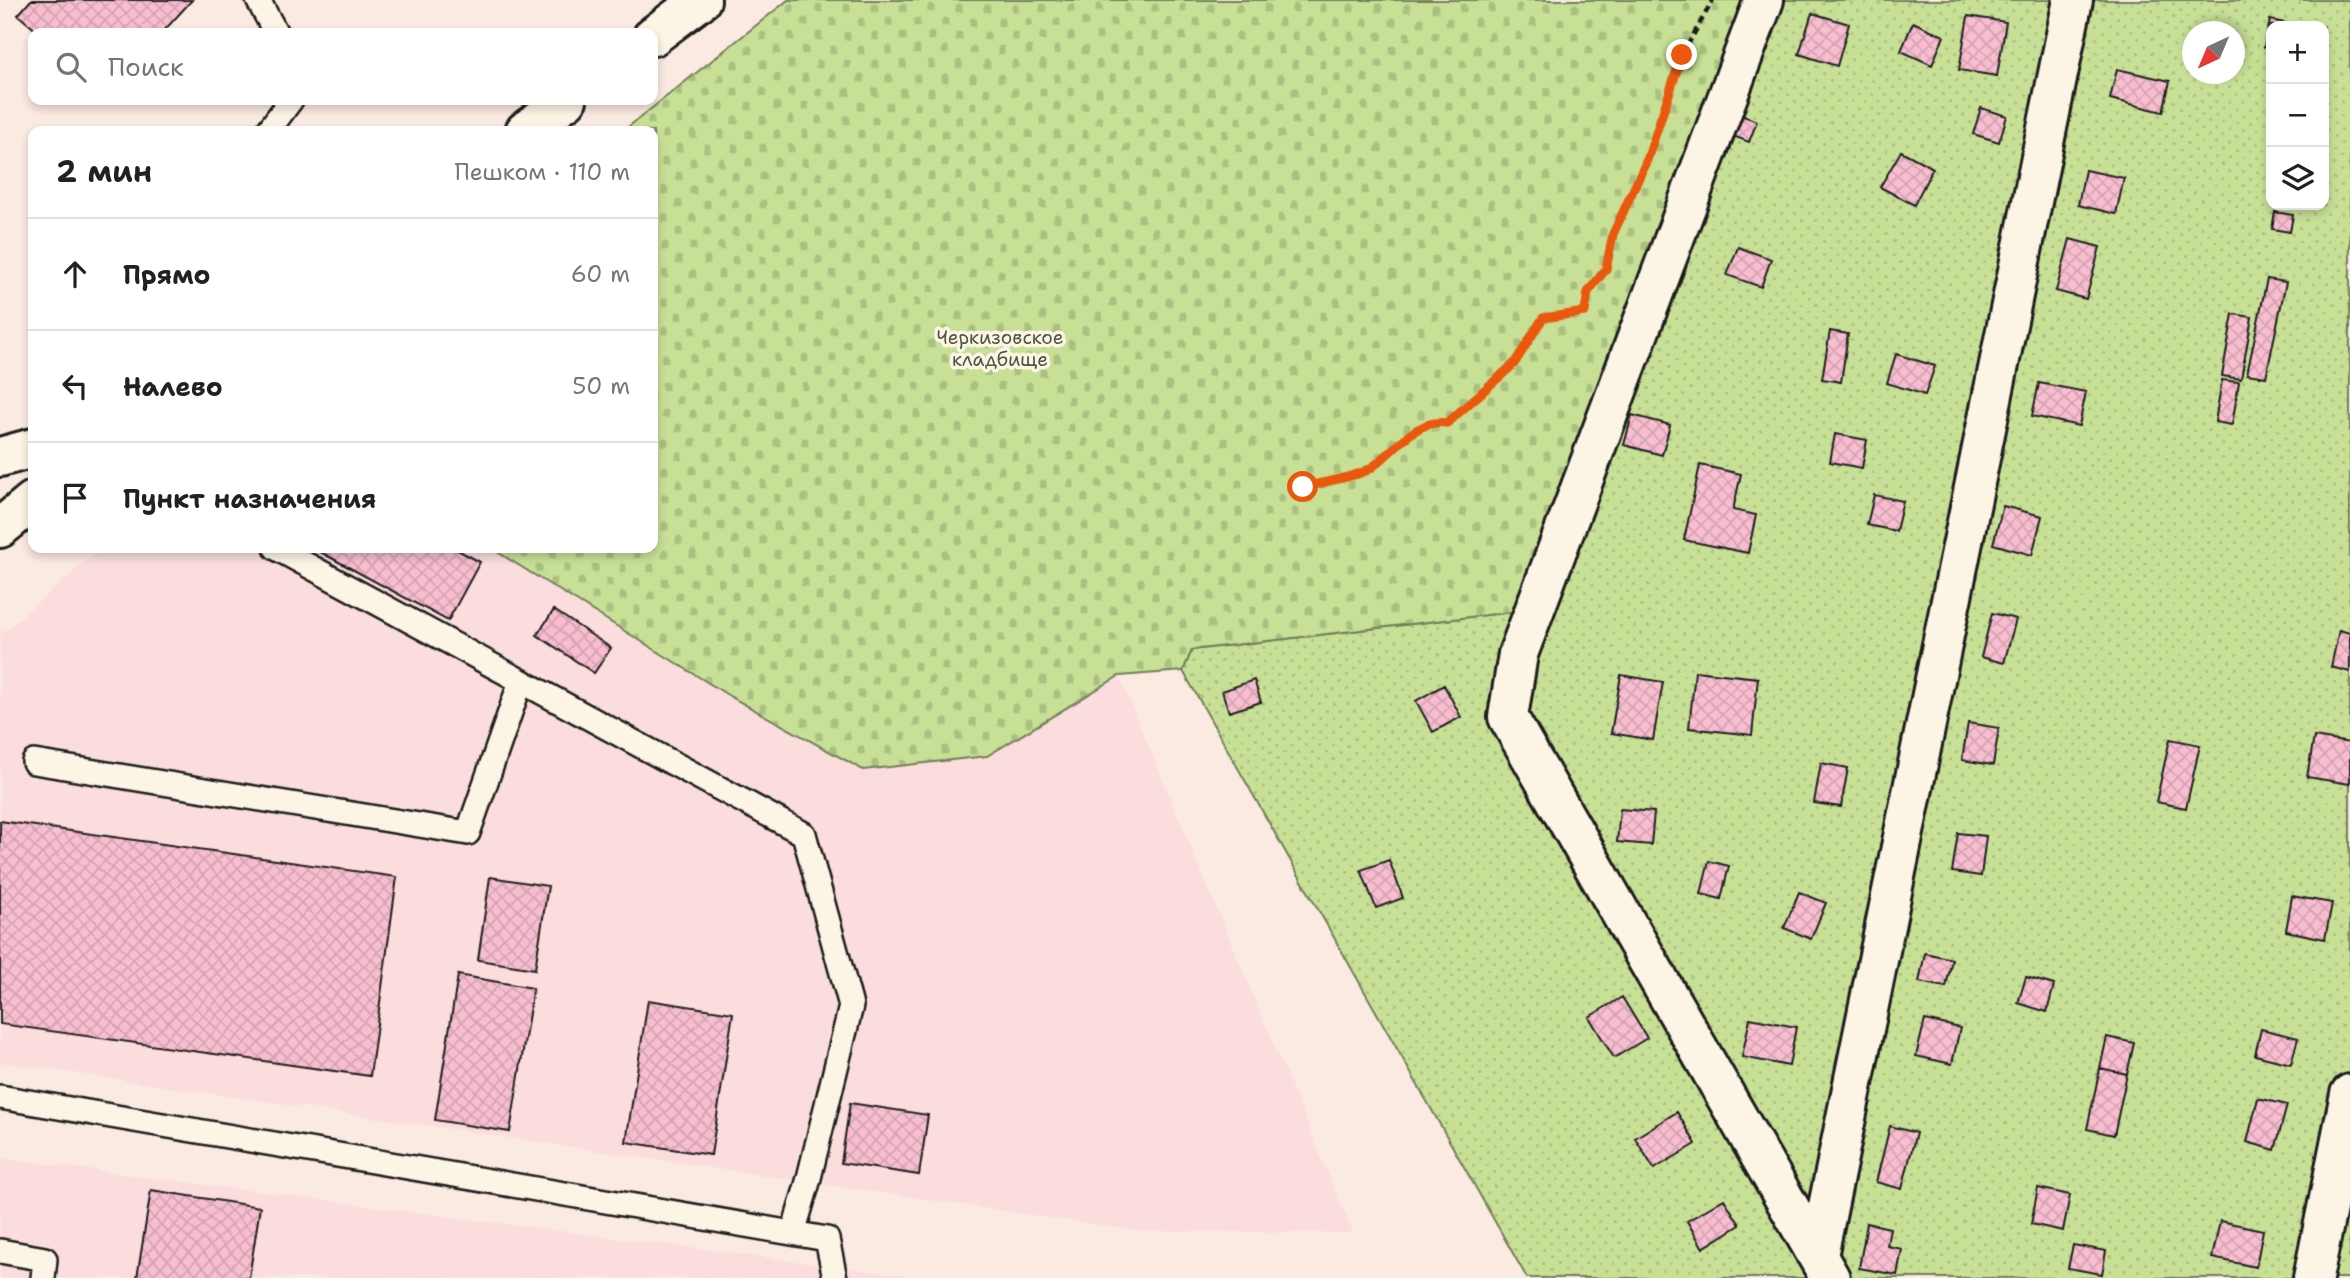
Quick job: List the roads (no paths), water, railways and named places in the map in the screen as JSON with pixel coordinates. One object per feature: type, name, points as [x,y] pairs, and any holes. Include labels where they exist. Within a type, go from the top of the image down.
[{"type":"street","points":[[658,32],[701,0]]},
{"type":"street","points":[[1764,0],[1518,654],[1508,717],[1824,1267]]},
{"type":"street","points":[[1824,1267],[2073,0]]},
{"type":"street","points":[[532,126],[560,105]]},
{"type":"street","points":[[0,457],[28,449]]},
{"type":"street","points":[[0,528],[28,505]]},
{"type":"street","points":[[2313,1278],[2350,1094]]},
{"type":"lane","points":[[258,0],[273,28]]},
{"type":"lane","points":[[272,126],[287,105]]},
{"type":"lane","points":[[285,553],[804,834],[851,1006],[793,1233]]},
{"type":"lane","points":[[34,762],[468,833],[521,681]]},
{"type":"lane","points":[[0,1097],[827,1239],[835,1278]]},
{"type":"lane","points":[[0,1251],[46,1259],[43,1278]]},
{"type":"park label","name":"Черкизовское кладбище","points":[[1000,348]]}]
